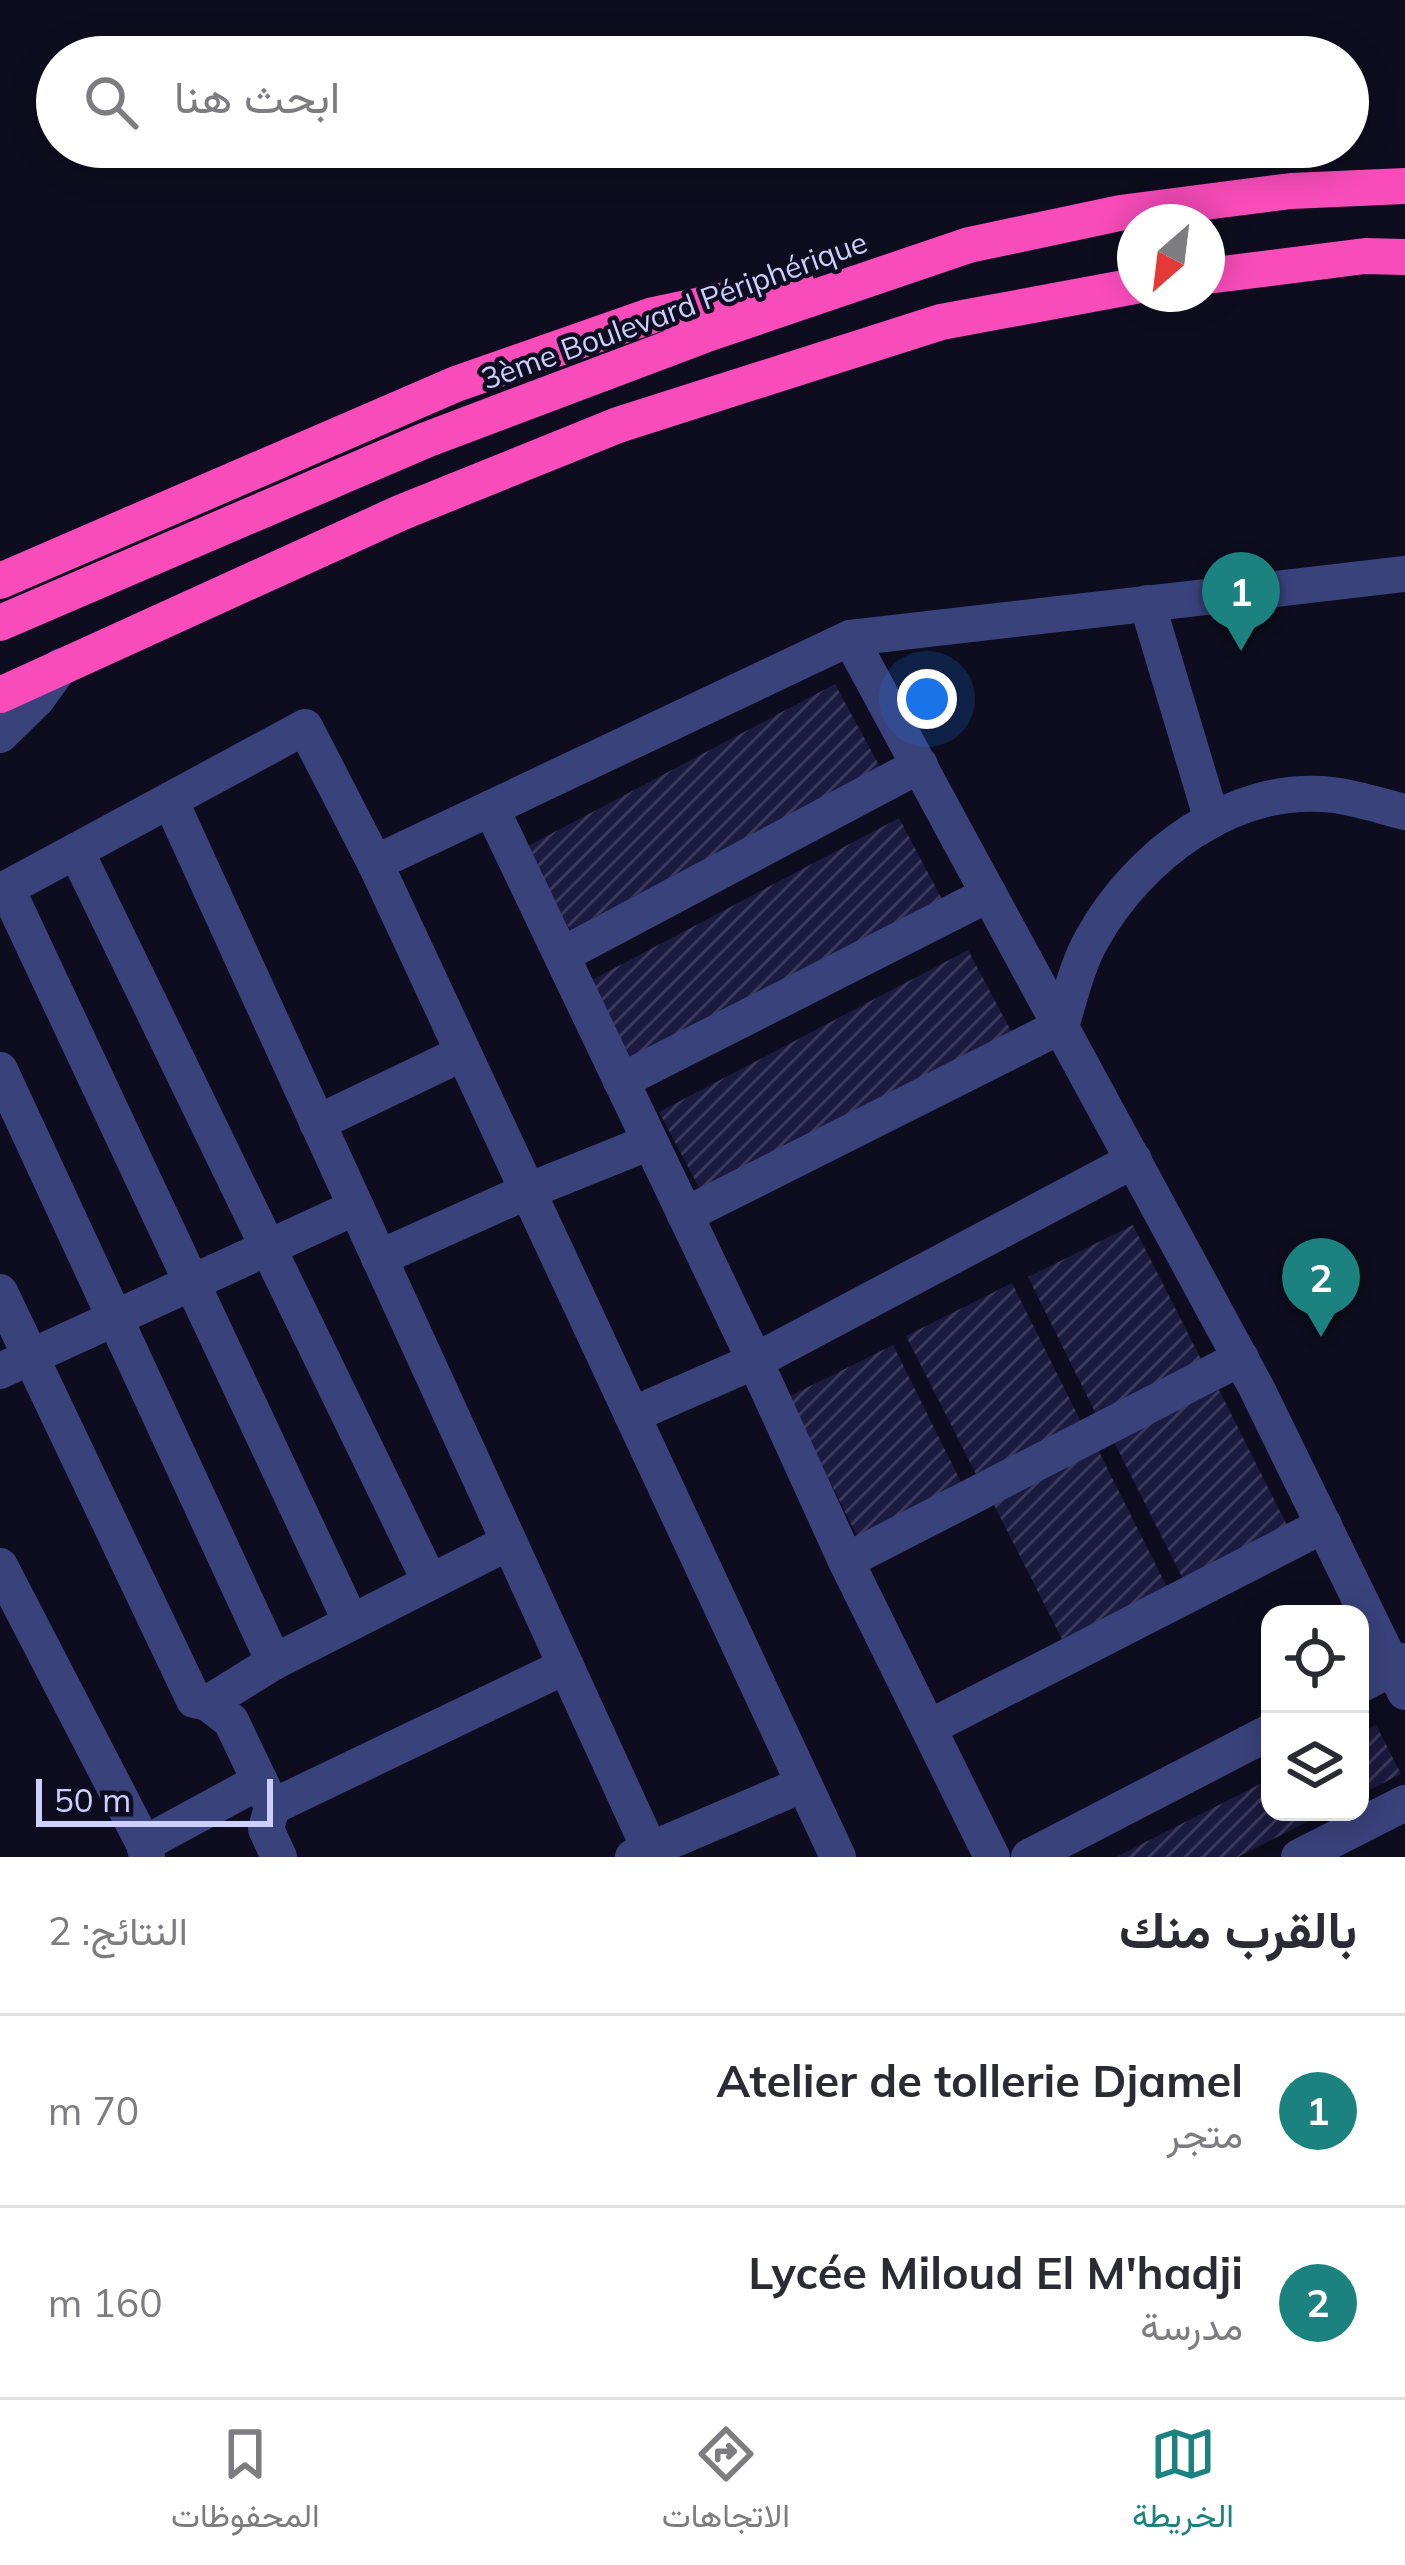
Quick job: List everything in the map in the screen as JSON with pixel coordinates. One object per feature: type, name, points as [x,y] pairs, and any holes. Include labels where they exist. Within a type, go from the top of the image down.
[{"type":"highway","name":"3ème Boulevard Périphérique","points":[[0,623],[426,440],[969,245],[1120,213],[1291,191],[1405,186]]},
{"type":"highway","points":[[1225,274],[1365,256],[1405,257]]},
{"type":"highway","points":[[0,580],[456,384],[544,353],[675,310],[762,289],[878,274]]},
{"type":"highway","points":[[0,695],[400,513],[618,425],[941,322],[1117,289]]},
{"type":"street","points":[[375,863],[850,638],[1405,574]]},
{"type":"street","points":[[1147,604],[1212,820]]},
{"type":"street","points":[[850,638],[1241,1358],[1401,1673],[1369,1682]]},
{"type":"street","points":[[0,735],[61,667]]},
{"type":"street","points":[[351,1622],[3,890],[304,727],[375,863],[838,1857]]},
{"type":"street","points":[[562,955],[920,765]]},
{"type":"street","points":[[685,1214],[1060,1026],[1090,942],[1120,896],[1158,853],[1212,820],[1270,799],[1330,794],[1405,812]]},
{"type":"street","points":[[170,800],[566,1666],[642,1854],[803,1784]]},
{"type":"street","points":[[491,808],[846,1561],[992,1857]]},
{"type":"street","points":[[76,851],[430,1582]]},
{"type":"street","points":[[621,1081],[989,894]]},
{"type":"street","points":[[317,1123],[463,1053]]},
{"type":"street","points":[[0,1070],[274,1662]]},
{"type":"street","points":[[379,1258],[650,1142]]},
{"type":"street","points":[[632,1415],[755,1360],[1134,1160]]},
{"type":"street","points":[[15,1364],[356,1208]]},
{"type":"street","points":[[0,1292],[15,1364],[194,1700],[208,1703],[231,1720],[266,1794],[266,1829],[279,1857]]},
{"type":"street","points":[[846,1561],[1241,1358]]},
{"type":"street","points":[[930,1727],[1324,1525]]},
{"type":"street","points":[[208,1703],[274,1662],[509,1542]]},
{"type":"street","points":[[0,1565],[145,1850],[566,1666]]},
{"type":"street","points":[[1029,1857],[1261,1737]]},
{"type":"street","points":[[1299,1857],[1405,1803]]},
{"type":"building","points":[[835,684],[880,767],[570,930],[526,847]]},
{"type":"building","points":[[899,818],[943,901],[634,1064],[590,981]]},
{"type":"building","points":[[968,950],[1012,1033],[703,1195],[659,1112]]},
{"type":"building","points":[[1133,1225],[1203,1363],[1097,1416],[1028,1277]]},
{"type":"building","points":[[1012,1283],[1081,1422],[976,1474],[906,1336]]},
{"type":"building","points":[[893,1345],[962,1484],[857,1536],[788,1397]]},
{"type":"building","points":[[1219,1390],[1289,1529],[1184,1581],[1114,1442]]},
{"type":"building","points":[[1097,1448],[1167,1587],[1062,1639],[992,1501]]},
{"type":"building","points":[[1376,1725],[1401,1774],[1369,1790],[1369,1728]]},
{"type":"building","points":[[1261,1784],[1261,1821],[1308,1821],[1238,1857],[1116,1857]]},
{"type":"place","name":"Atelier de tollerie Djamel","points":[[1241,651]]},
{"type":"place","name":"Lycée Miloud El M'hadji","points":[[1321,1337]]}]
